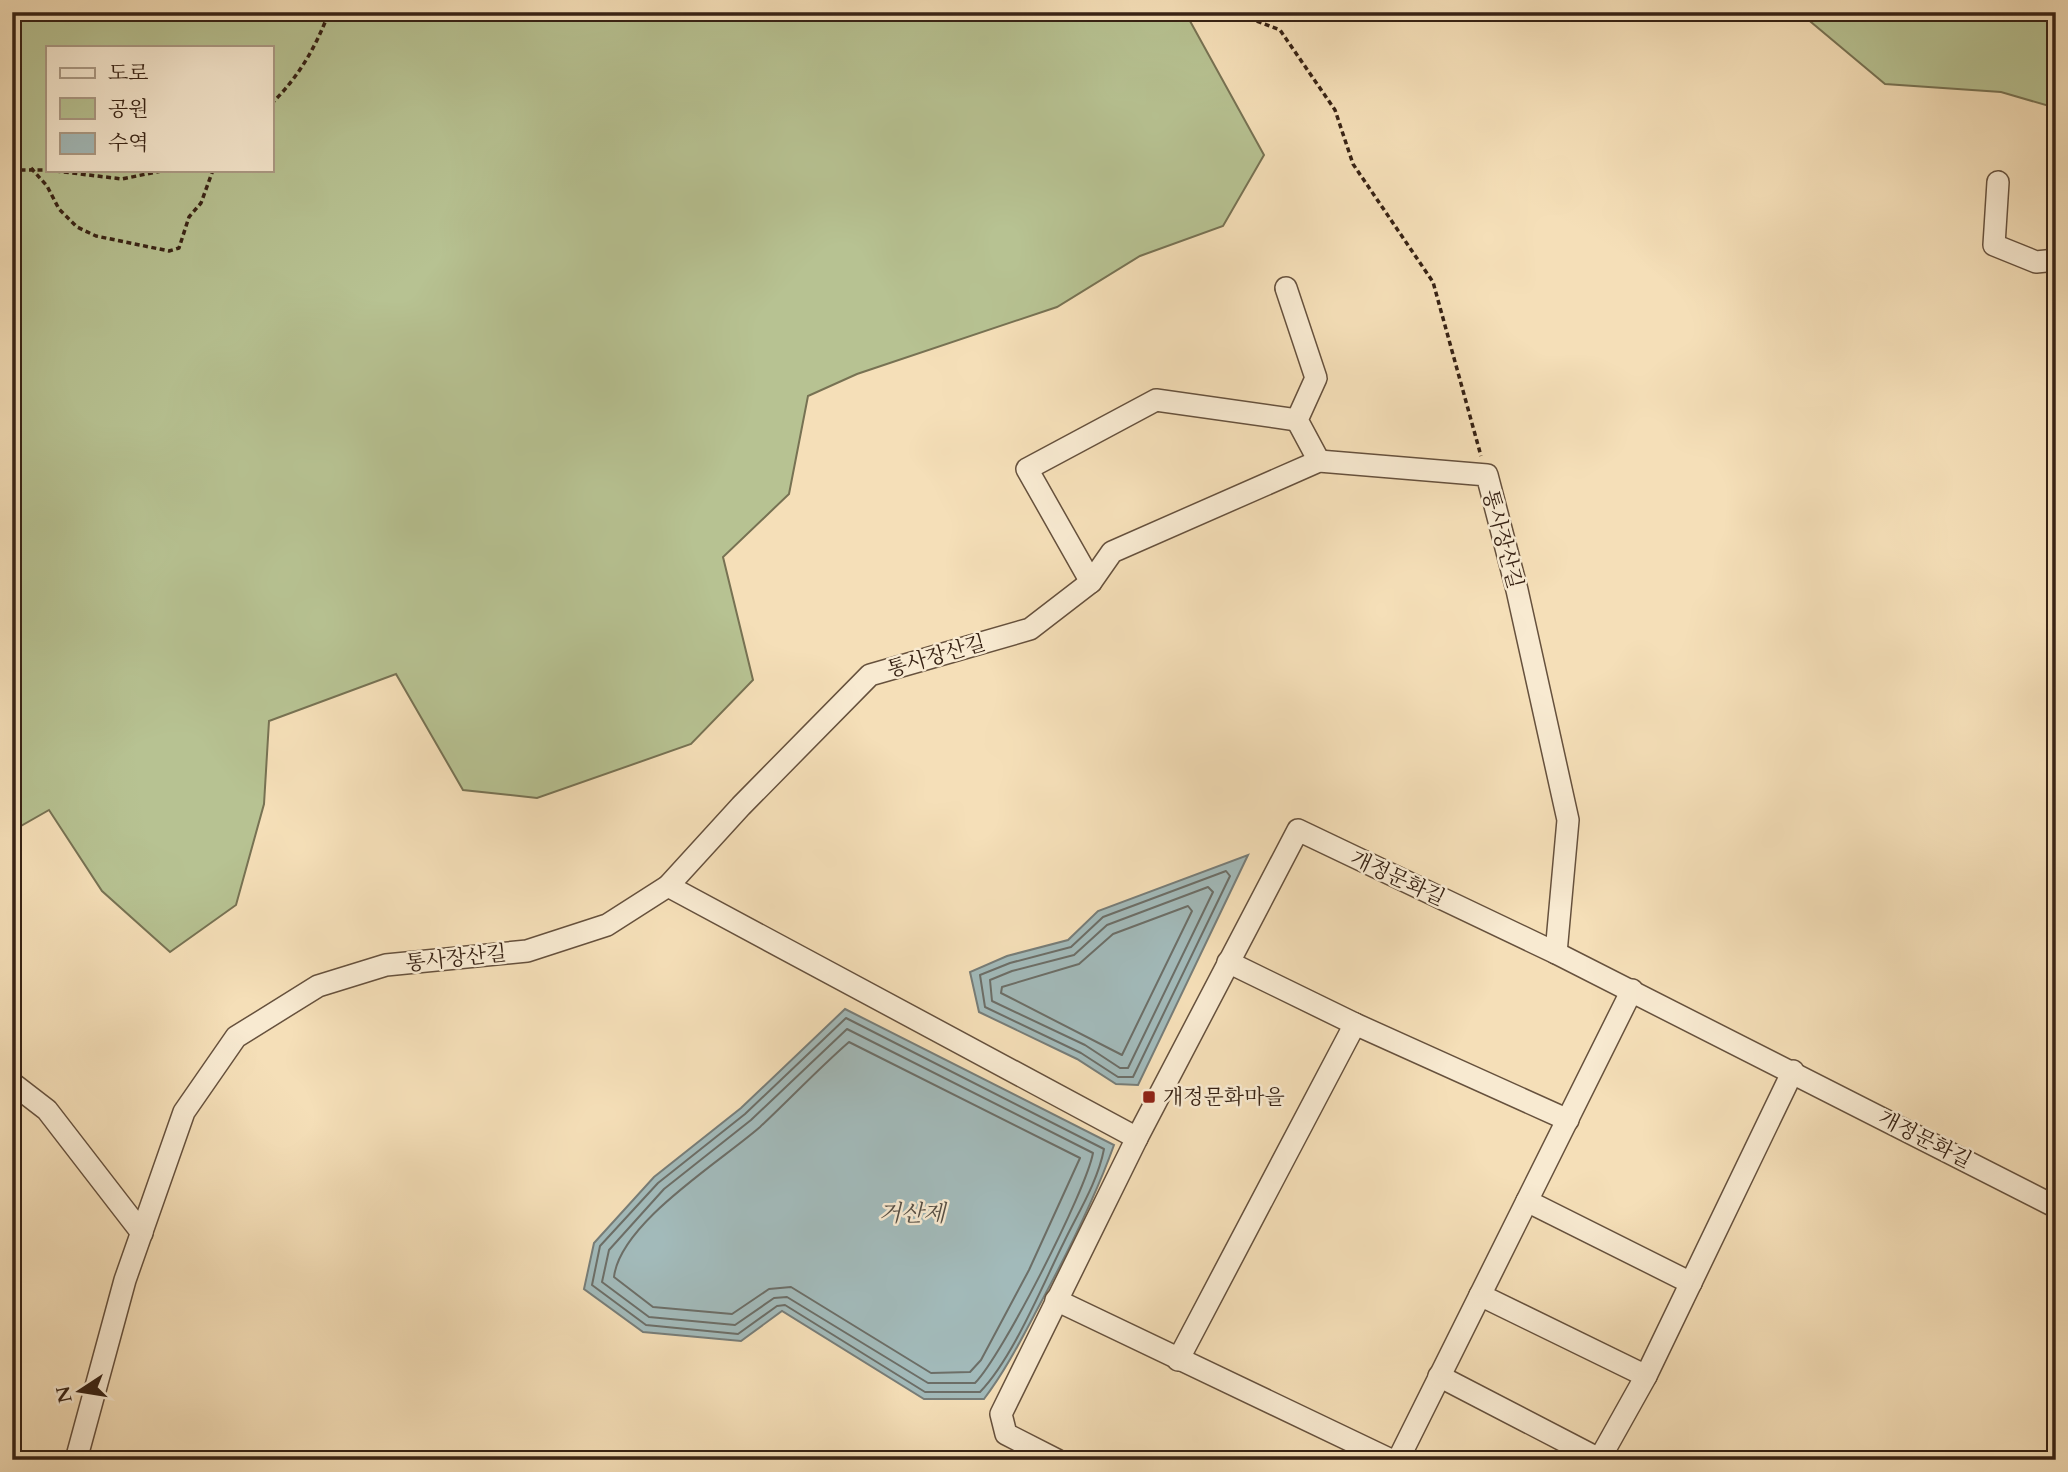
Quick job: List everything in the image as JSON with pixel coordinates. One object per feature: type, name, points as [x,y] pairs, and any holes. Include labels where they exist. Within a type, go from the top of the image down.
[{"type":"street","points":[[1998,182],[1994,245],[2036,262],[2056,260]]},
{"type":"street","points":[[1286,288],[1316,378],[1297,420]]},
{"type":"street","points":[[1091,582],[1027,469],[1156,400],[1297,420]]},
{"type":"street","points":[[1297,420],[1319,461]]},
{"type":"street","name":"통사장산길","points":[[76,1460],[142,1233],[184,1112],[236,1037],[318,986],[386,965],[527,951],[607,925],[668,886],[741,806],[870,675],[1030,629],[1091,582],[1112,552],[1319,461],[1487,475],[1517,590],[1568,820],[1556,953]]},
{"type":"street","name":"개정문화길","points":[[1057,1460],[1006,1434],[1001,1414],[1137,1138],[1298,830],[1632,990],[2056,1207]]},
{"type":"street","points":[[668,886],[1137,1138]]},
{"type":"street","points":[[1228,962],[1355,1024],[1568,1120]]},
{"type":"street","points":[[1398,1460],[1632,990]]},
{"type":"street","points":[[1178,1360],[1355,1024]]},
{"type":"street","points":[[1439,1376],[1599,1460],[1646,1376],[1793,1071]]},
{"type":"street","points":[[12,1083],[47,1110],[142,1233]]},
{"type":"street","points":[[1527,1201],[1691,1283]]},
{"type":"street","points":[[1480,1295],[1646,1376]]},
{"type":"street","points":[[1056,1300],[1391,1460]]},
{"type":"path","points":[[273,102],[288,88],[318,42],[329,12]]},
{"type":"path","points":[[1233,12],[1280,30],[1335,110],[1353,164],[1433,282],[1487,475]]},
{"type":"path","points":[[31,168],[47,186],[59,209],[78,227],[96,236],[169,251],[179,248],[189,217],[201,203],[211,172]]},
{"type":"path","points":[[12,170],[46,170]]},
{"type":"path","points":[[63,172],[121,179],[156,172]]},
{"type":"green space","points":[[12,12],[1185,12],[1264,155],[1223,226],[1140,256],[1057,307],[857,374],[808,396],[789,494],[723,557],[753,680],[691,744],[537,798],[463,790],[396,674],[269,721],[264,804],[236,905],[170,952],[102,891],[49,810],[12,831]]},
{"type":"green space","points":[[1799,12],[2056,12],[2056,108],[2001,92],[1885,84]]},
{"type":"water","points":[[1248,855],[1138,1085],[1116,1084],[1077,1059],[979,1012],[970,972],[1007,956],[1068,940],[1098,911]]},
{"type":"water","name":"거산제","points":[[845,1009],[1114,1145],[1089,1207],[1060,1267],[1013,1354],[984,1399],[924,1399],[782,1311],[741,1341],[643,1332],[584,1289],[594,1243],[654,1177],[741,1108]]},
{"type":"place","name":"개정문화마을","points":[[1149,1097]]}]
